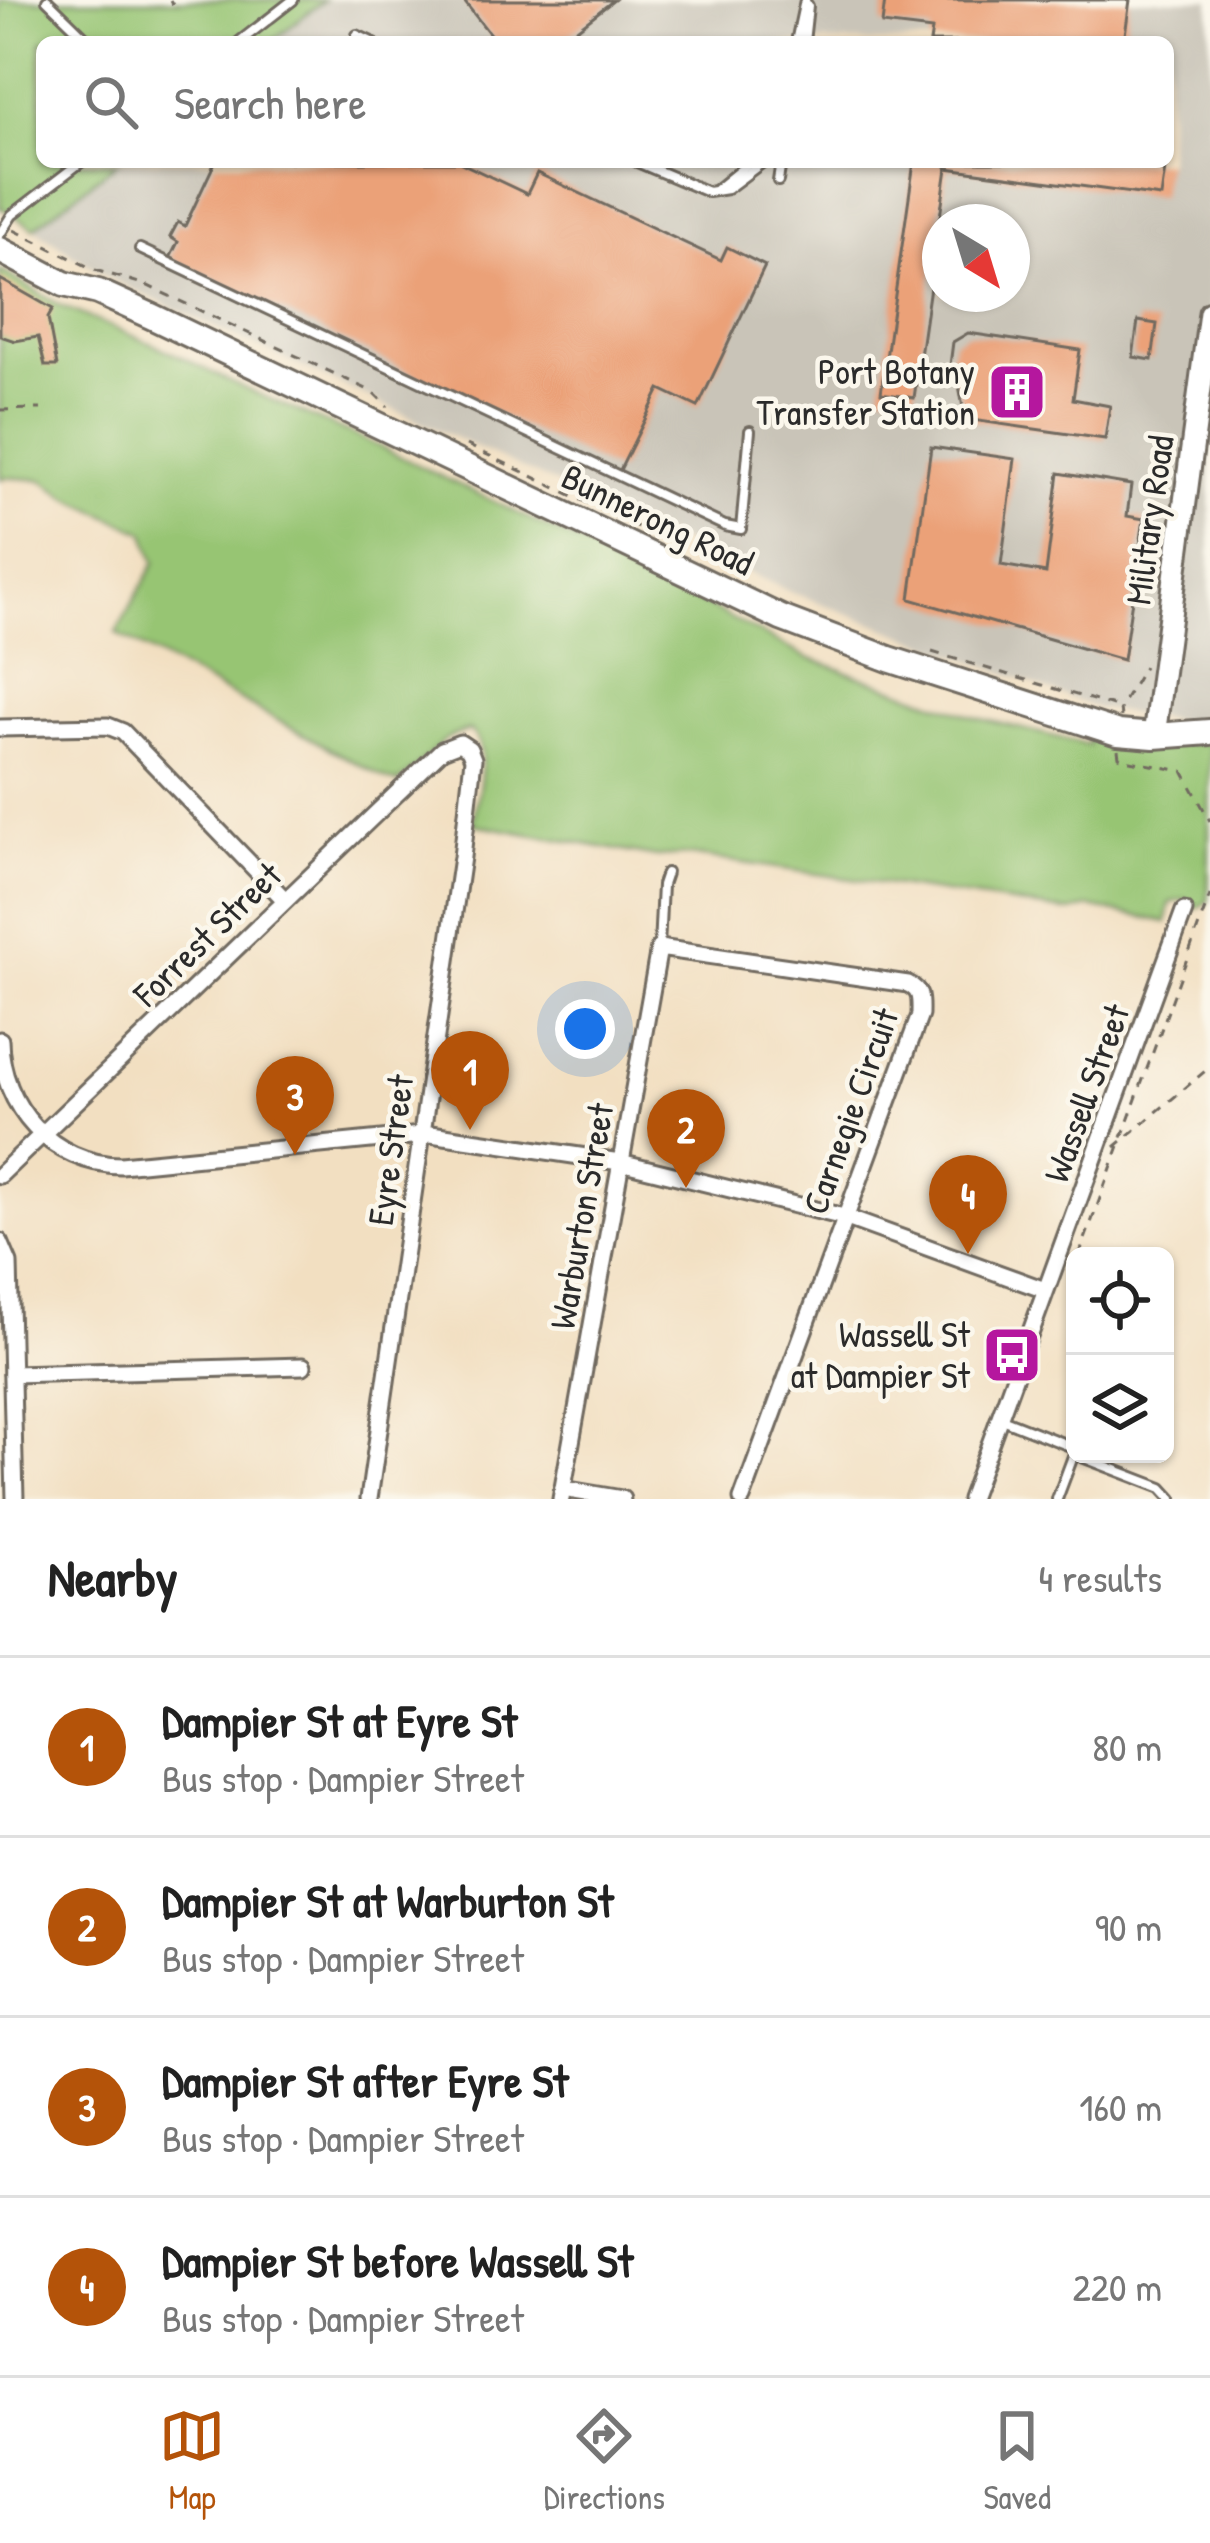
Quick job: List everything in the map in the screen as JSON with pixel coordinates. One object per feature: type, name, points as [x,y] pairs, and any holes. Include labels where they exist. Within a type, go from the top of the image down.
[{"type":"main road","name":"Bunnerong Road","points":[[4,235],[70,270],[98,292],[782,618],[872,653],[1118,733],[1210,732]]},
{"type":"street","name":"Military Road","points":[[1154,736],[1210,313]]},
{"type":"street","points":[[0,728],[108,726],[123,733],[285,900]]},
{"type":"street","name":"Forrest Street","points":[[0,1175],[442,750],[460,743]]},
{"type":"street","name":"Eyre Street","points":[[369,1499],[473,759],[460,743]]},
{"type":"street","name":"Wassell Street","points":[[970,1499],[1184,911]]},
{"type":"street","name":"Warburton Street","points":[[562,1494],[659,948]]},
{"type":"street","name":"Carnegie Circuit","points":[[659,948],[917,988],[920,1015],[742,1499]]},
{"type":"street","points":[[0,1040],[7,1088],[70,1156],[99,1165],[423,1134],[620,1162],[844,1217],[1045,1290]]},
{"type":"street","points":[[0,1242],[9,1263],[15,1499]]},
{"type":"street","points":[[12,1374],[303,1366]]},
{"type":"street","points":[[562,1494],[622,1499]]},
{"type":"lane","points":[[47,0],[84,36]]},
{"type":"lane","points":[[247,36],[293,0]]},
{"type":"lane","points":[[801,36],[805,1]]},
{"type":"lane","points":[[4,235],[75,168]]},
{"type":"lane","points":[[650,168],[697,189],[716,190],[732,186],[755,168]]},
{"type":"lane","points":[[716,190],[743,168]]},
{"type":"lane","points":[[778,181],[780,168]]},
{"type":"lane","points":[[0,203],[4,235]]},
{"type":"lane","points":[[140,249],[724,526],[741,529],[751,431]]},
{"type":"lane","name":"Warburton Street","points":[[659,948],[665,873]]},
{"type":"lane","points":[[999,1418],[1066,1447]]},
{"type":"lane","points":[[1057,1499],[1070,1463]]},
{"type":"lane","points":[[1103,1463],[1162,1488],[1172,1499]]},
{"type":"path","points":[[4,235],[146,285],[374,392],[388,408]]},
{"type":"path","points":[[0,410],[41,409]]},
{"type":"path","points":[[451,437],[653,535]]},
{"type":"path","points":[[928,651],[1120,708],[1119,757],[1183,772],[1210,820]]},
{"type":"path","points":[[1082,1247],[1210,895]]},
{"type":"path","points":[[1092,1162],[1210,1067]]},
{"type":"shaded area","points":[[324,0],[1210,0],[1210,717],[1186,722],[1096,708],[789,591],[106,277],[34,228],[110,168],[1174,168],[1174,36],[279,36]]},
{"type":"green space","points":[[0,0],[324,0],[279,36],[36,36],[36,168],[110,168],[34,228],[0,207]]},
{"type":"green space","points":[[0,270],[61,306],[361,438],[808,658],[978,718],[1089,745],[1088,737],[1122,744],[1210,743],[1208,902],[1195,909],[1185,899],[1170,903],[1167,922],[1089,907],[1071,912],[690,855],[657,857],[473,824],[482,760],[469,730],[447,738],[398,783],[386,779],[116,633],[155,563],[145,533],[67,497],[43,480],[2,477],[0,481]]},
{"type":"building","points":[[463,0],[614,0],[568,36],[491,36]]},
{"type":"building","points":[[885,0],[1130,0],[1125,36],[931,36],[932,30],[882,24]]},
{"type":"building","points":[[212,168],[472,168],[527,194],[537,173],[721,260],[727,247],[765,266],[698,407],[660,389],[619,472],[170,258],[178,242],[170,237],[178,222],[185,226]]},
{"type":"building","points":[[913,168],[947,168],[942,204],[922,204],[922,312],[926,312],[914,398],[881,393]]},
{"type":"building","points":[[947,168],[1165,168],[1161,197]]},
{"type":"building","points":[[0,279],[53,309],[48,318],[57,366],[45,366],[38,337],[15,341],[0,336]]},
{"type":"building","points":[[1138,321],[1157,324],[1152,360],[1133,357]]},
{"type":"building","name":"Port Botany Transfer Station","points":[[968,333],[1080,350],[1073,399],[1110,406],[1105,439],[965,419],[959,385],[949,373],[953,342]]},
{"type":"building","points":[[931,447],[1015,459],[1001,565],[1046,573],[1059,473],[1131,485],[1127,516],[1144,519],[1123,660],[910,599]]},
{"type":"place","name":"Port Botany Transfer Station","points":[[1017,392]]},
{"type":"place","name":"Dampier St at Eyre St","points":[[470,1130]]},
{"type":"place","name":"Dampier St after Eyre St","points":[[295,1155]]},
{"type":"place","name":"Dampier St at Warburton St","points":[[686,1188]]},
{"type":"place","name":"Dampier St before Wassell St","points":[[968,1254]]},
{"type":"place","name":"Wassell St at Dampier St","points":[[1012,1355]]}]
